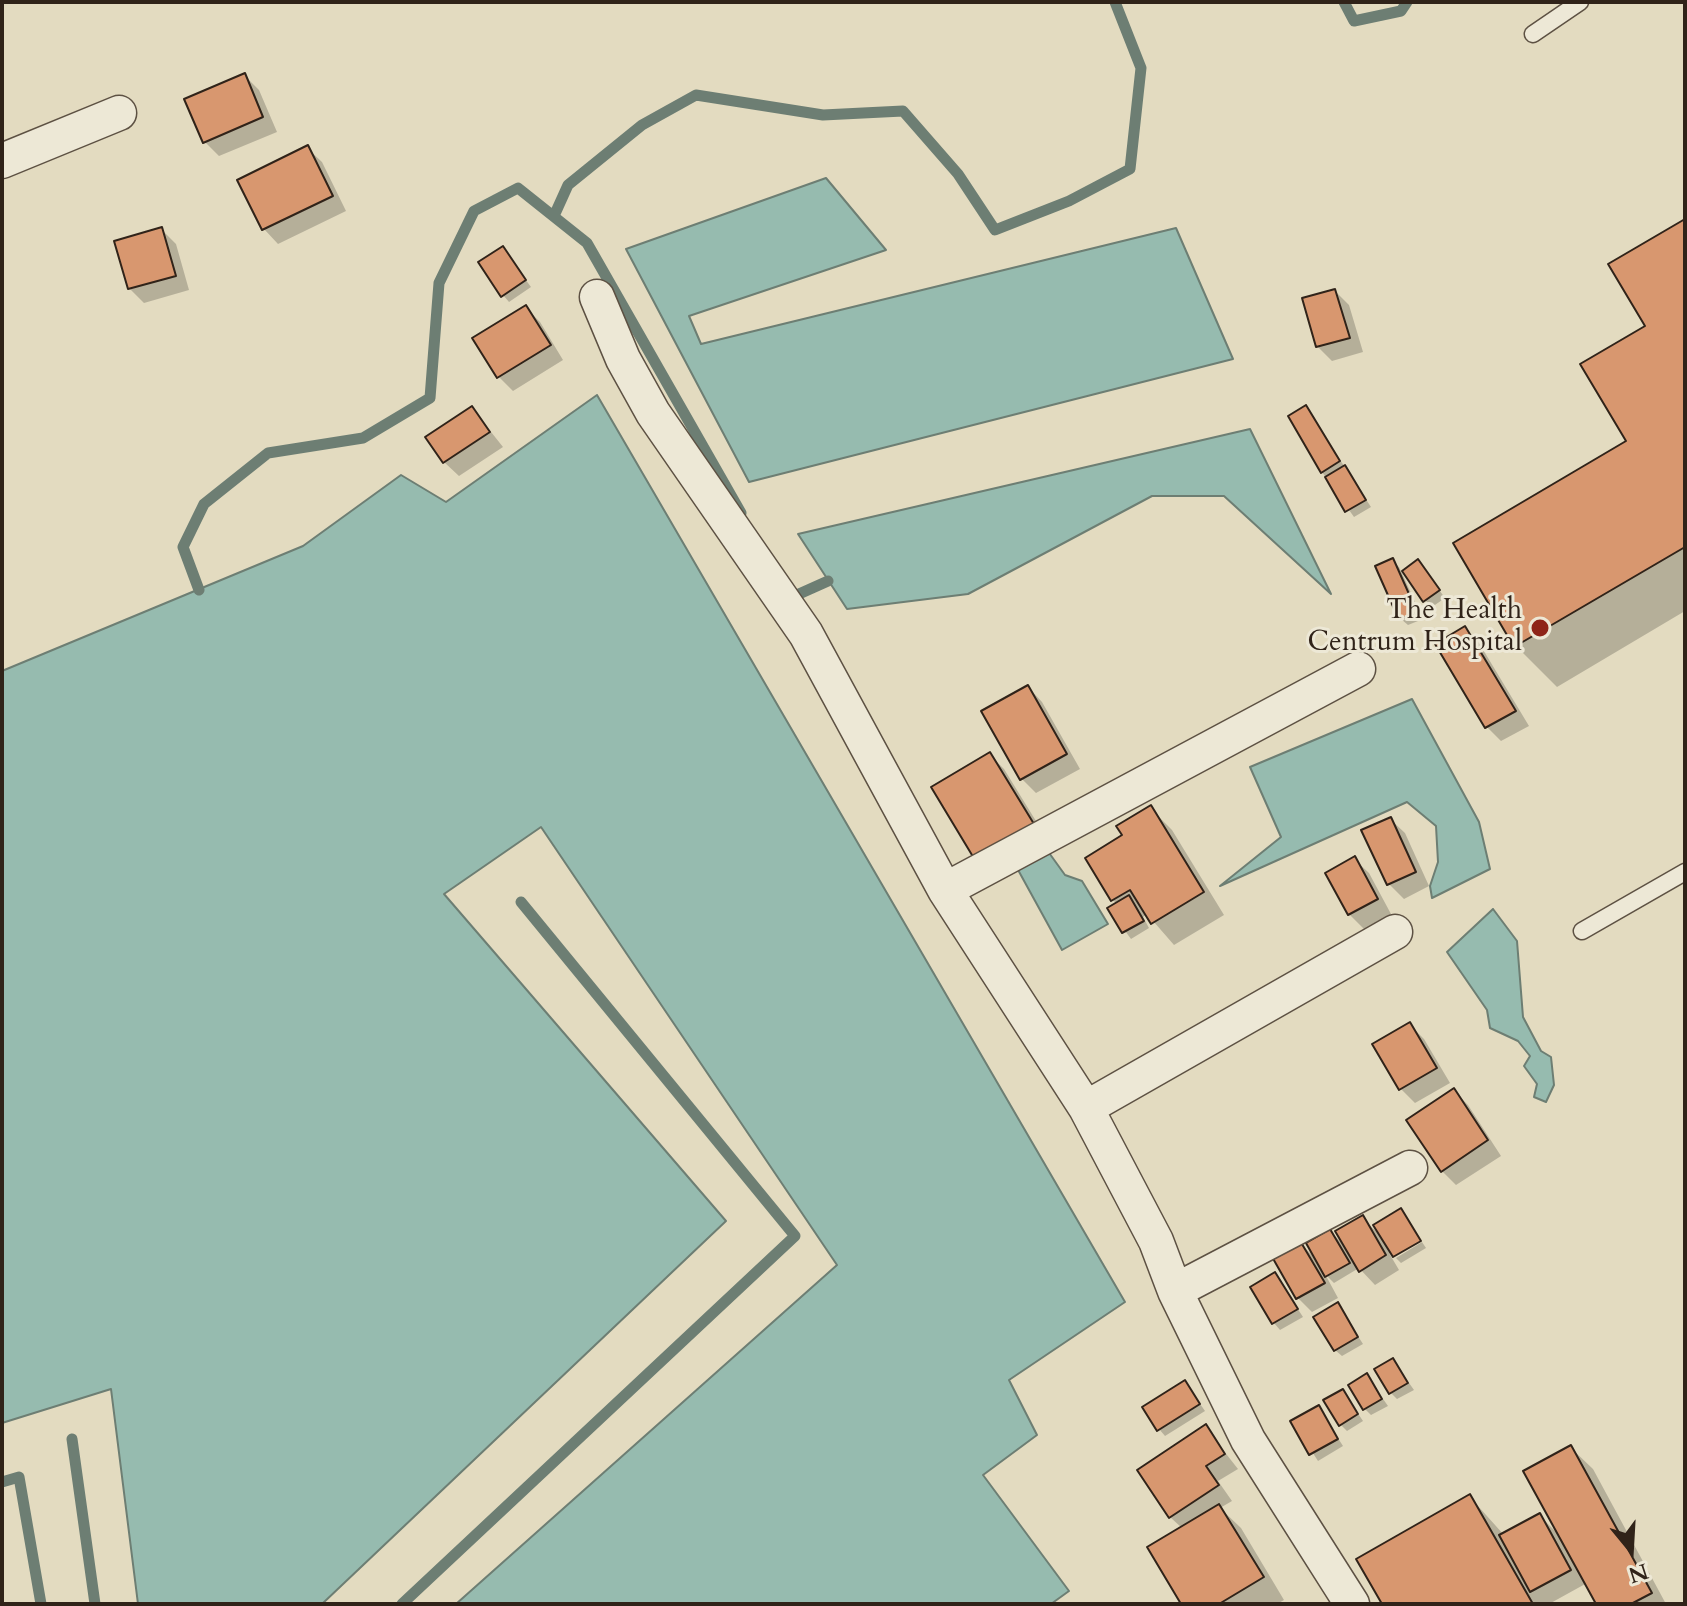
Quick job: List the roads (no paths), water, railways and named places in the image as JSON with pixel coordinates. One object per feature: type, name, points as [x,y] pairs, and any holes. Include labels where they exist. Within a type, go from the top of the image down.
[{"type":"street","points":[[2,161],[119,113]]},
{"type":"street","points":[[597,297],[623,359],[653,413],[806,634],[945,890],[1086,1108],[1156,1241],[1175,1291],[1248,1440],[1352,1604]]},
{"type":"street","points":[[945,890],[1358,669]]},
{"type":"street","points":[[1086,1108],[1395,932]]},
{"type":"street","points":[[1175,1291],[1410,1168]]},
{"type":"lane","points":[[1533,34],[1580,2]]},
{"type":"lane","points":[[1582,931],[1685,872]]},
{"type":"water","points":[[826,178],[886,250],[689,316],[701,344],[1176,228],[1233,359],[749,482],[626,249]]},
{"type":"water","points":[[597,395],[1125,1302],[1009,1380],[1037,1435],[983,1475],[1069,1591],[1051,1604],[456,1604],[837,1265],[541,827],[444,894],[726,1221],[322,1604],[138,1604],[111,1389],[2,1423],[2,671],[303,546],[401,475],[446,502]]},
{"type":"water","points":[[1250,429],[1331,594],[1224,496],[1152,496],[968,594],[847,609],[798,534]]},
{"type":"water","points":[[1412,699],[1479,822],[1490,869],[1432,898],[1430,886],[1438,862],[1436,826],[1407,802],[1220,886],[1281,837],[1250,767]]},
{"type":"water","points":[[1047,850],[1065,875],[1082,881],[1108,924],[1062,950],[1017,868]]},
{"type":"water","points":[[1493,909],[1517,941],[1523,1017],[1541,1051],[1551,1057],[1554,1085],[1546,1102],[1534,1097],[1537,1084],[1524,1066],[1530,1056],[1518,1041],[1490,1028],[1487,1010],[1447,952]]},
{"type":"waterway","points":[[554,216],[568,185],[642,125],[696,95],[823,115],[903,111],[958,174],[995,230],[1069,201],[1130,169],[1141,68],[1115,2]]},
{"type":"waterway","points":[[1344,2],[1354,21],[1401,11],[1407,2]]},
{"type":"waterway","points":[[199,590],[183,547],[204,504],[268,453],[363,438],[430,398],[439,283],[474,211],[518,188],[587,243],[741,513]]},
{"type":"waterway","points":[[787,594],[790,598],[828,581]]},
{"type":"waterway","points":[[402,1604],[795,1236],[521,902]]},
{"type":"waterway","points":[[72,1439],[95,1604]]},
{"type":"waterway","points":[[2,1482],[19,1477],[41,1604]]},
{"type":"place","name":"The Health Centrum Hospital","points":[[1540,628]]}]
